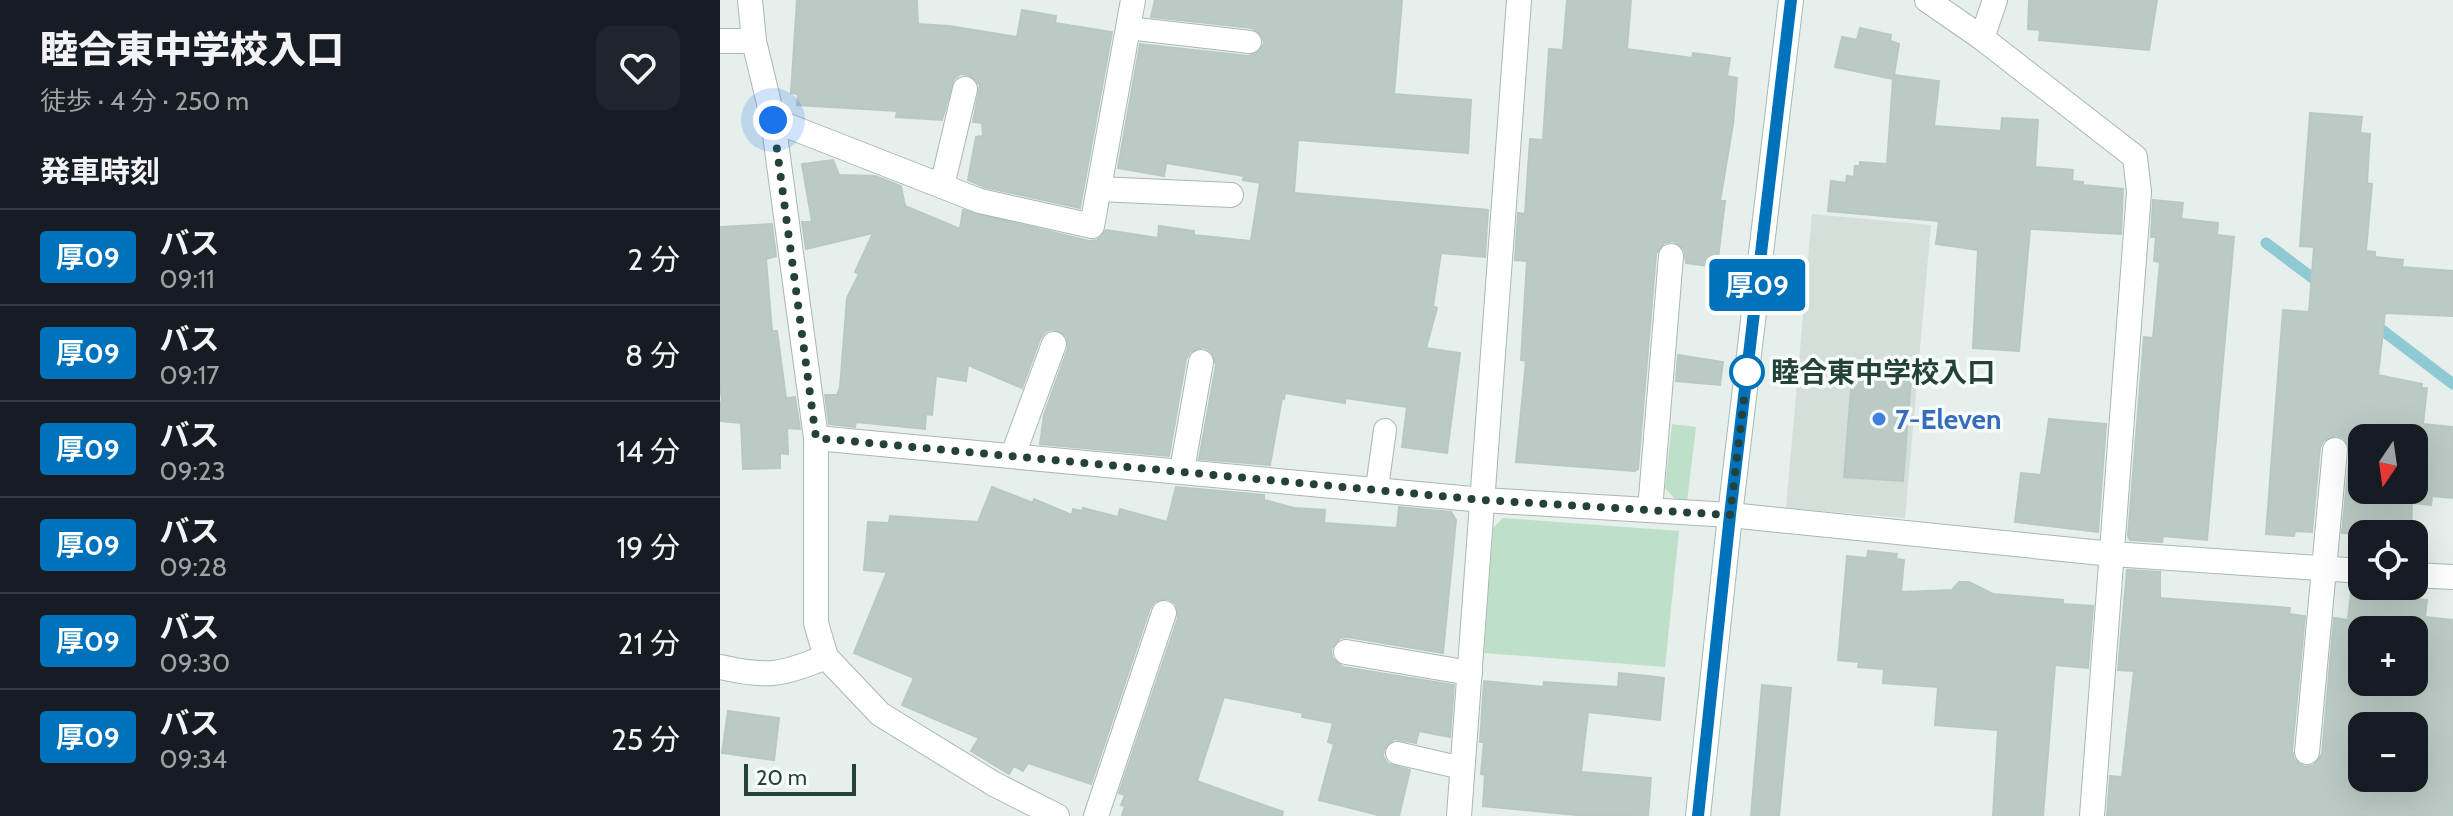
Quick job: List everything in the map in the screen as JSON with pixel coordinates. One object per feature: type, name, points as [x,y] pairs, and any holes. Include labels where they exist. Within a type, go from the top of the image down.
[{"type":"street","points":[[750,0],[754,41],[773,120],[816,438],[816,623],[826,657],[880,714],[994,784],[1057,816]]},
{"type":"street","points":[[773,120],[980,201],[1092,226],[1133,0]]},
{"type":"street","points":[[1459,816],[1519,0]]},
{"type":"street","points":[[1698,816],[1791,0]]},
{"type":"street","points":[[1927,0],[1982,38],[2135,157],[2139,192],[2092,816]]},
{"type":"street","points":[[1982,38],[1995,0]]},
{"type":"street","points":[[720,41],[754,41]]},
{"type":"street","points":[[942,186],[965,89]]},
{"type":"street","points":[[1099,189],[1231,195]]},
{"type":"street","points":[[1650,510],[1671,256]]},
{"type":"street","points":[[1013,455],[1054,344]]},
{"type":"street","points":[[1182,470],[1201,362]]},
{"type":"street","points":[[816,438],[1483,500],[1730,515],[2112,554],[2348,570]]},
{"type":"street","points":[[2307,752],[2335,450]]},
{"type":"street","points":[[2428,576],[2453,577]]},
{"type":"street","points":[[1096,816],[1164,613]]},
{"type":"street","points":[[1346,652],[1470,673]]},
{"type":"street","points":[[720,667],[770,675],[789,672],[826,657]]},
{"type":"lane","points":[[1128,28],[1250,42]]},
{"type":"lane","points":[[1377,488],[1385,430]]},
{"type":"lane","points":[[1397,753],[1462,768]]},
{"type":"shaded area","points":[[1812,214],[1931,225],[1905,518],[1786,508]]},
{"type":"green space","points":[[1672,424],[1696,427],[1687,502],[1675,499],[1665,488]]},
{"type":"green space","points":[[1503,518],[1679,531],[1665,667],[1484,653],[1493,528]]},
{"type":"building","points":[[797,0],[917,0],[918,24],[1017,37],[1022,10],[1056,16],[1055,23],[1112,32],[1080,208],[984,187],[968,180],[976,137],[983,136],[982,123],[973,122],[980,85],[969,75],[961,74],[954,79],[942,120],[896,117],[897,111],[797,105],[798,94],[791,93]]},
{"type":"building","points":[[1155,0],[1402,0],[1394,94],[1471,100],[1468,153],[1298,140],[1294,193],[1488,210],[1485,257],[1441,253],[1433,306],[1437,308],[1426,348],[1460,353],[1447,453],[1402,447],[1407,407],[1345,398],[1345,403],[1285,393],[1270,465],[1199,459],[1216,365],[1211,351],[1203,347],[1190,352],[1186,359],[1169,456],[1040,444],[1044,415],[1068,348],[1066,335],[1052,329],[1040,339],[1022,388],[968,365],[966,381],[936,376],[932,415],[926,414],[925,429],[856,422],[855,427],[829,424],[825,395],[837,395],[840,387],[847,298],[873,233],[806,249],[802,222],[812,222],[802,164],[833,160],[839,175],[875,176],[901,186],[905,206],[960,229],[963,210],[1089,241],[1097,240],[1106,230],[1158,238],[1159,226],[1194,231],[1194,235],[1251,241],[1260,183],[1243,180],[1244,176],[1166,163],[1164,176],[1118,168],[1140,44],[1248,56],[1256,54],[1264,44],[1262,36],[1252,28],[1151,17]]},
{"type":"building","points":[[1567,0],[1631,0],[1627,49],[1692,58],[1693,53],[1730,58],[1727,76],[1737,78],[1720,201],[1725,201],[1717,267],[1686,263],[1684,249],[1673,241],[1664,243],[1656,254],[1638,469],[1635,471],[1516,462],[1526,361],[1521,360],[1527,261],[1515,260],[1518,213],[1525,214],[1530,139],[1543,140],[1549,49],[1563,50]]},
{"type":"building","points":[[2029,0],[2157,0],[2149,50],[2039,40],[2040,30],[2028,29]]},
{"type":"building","points":[[1860,28],[1891,35],[1890,41],[1899,44],[1894,75],[1939,81],[1934,126],[2001,131],[2002,118],[2038,120],[2035,167],[2073,170],[2072,181],[2123,189],[2121,234],[2030,229],[2019,351],[1973,348],[1978,250],[1936,244],[1939,221],[1828,211],[1831,181],[1846,183],[1847,176],[1854,177],[1855,166],[1860,166],[1860,162],[1887,164],[1893,79],[1835,67],[1842,37],[1857,40]]},
{"type":"building","points":[[2310,113],[2362,117],[2360,133],[2370,134],[2367,183],[2372,184],[2366,251],[2375,252],[2375,257],[2403,260],[2402,267],[2453,271],[2453,316],[2385,313],[2378,375],[2422,384],[2421,388],[2427,388],[2423,424],[2348,424],[2348,447],[2344,438],[2336,435],[2323,441],[2312,532],[2295,531],[2294,536],[2266,534],[2283,310],[2309,312],[2314,247],[2300,246]]},
{"type":"building","points":[[2153,200],[2183,203],[2181,219],[2218,223],[2217,235],[2234,237],[2207,540],[2163,536],[2162,542],[2130,540],[2128,536],[2144,337],[2153,338],[2160,262],[2154,261],[2156,237],[2151,237]]},
{"type":"building","points":[[772,224],[776,256],[766,259],[772,331],[777,331],[786,398],[795,397],[800,429],[787,428],[788,454],[780,453],[780,468],[743,469],[741,423],[720,421],[720,227]]},
{"type":"building","points":[[1678,355],[1723,362],[1720,385],[1676,381]]},
{"type":"building","points":[[1857,364],[1912,367],[1903,481],[1844,477],[1851,390],[1855,391]]},
{"type":"building","points":[[2049,419],[2106,424],[2098,532],[2015,522],[2021,473],[2041,475]]},
{"type":"building","points":[[2428,424],[2453,427],[2453,498],[2432,496],[2431,505],[2422,504],[2428,504]]},
{"type":"building","points":[[2348,472],[2348,504],[2412,504],[2411,520],[2348,520],[2348,533],[2342,533]]},
{"type":"building","points":[[992,487],[1033,503],[1034,499],[1072,515],[1073,509],[1082,511],[1083,508],[1118,517],[1120,509],[1167,522],[1176,487],[1264,495],[1264,500],[1294,508],[1325,510],[1324,523],[1397,528],[1399,507],[1451,512],[1456,520],[1443,653],[1348,637],[1340,638],[1331,649],[1332,658],[1343,667],[1454,685],[1450,737],[1419,731],[1416,743],[1394,739],[1384,749],[1383,756],[1388,764],[1410,770],[1399,816],[1382,816],[1319,800],[1334,744],[1328,742],[1333,723],[1302,717],[1303,713],[1224,697],[1197,781],[1283,812],[1282,816],[1122,816],[1125,806],[1121,805],[1125,795],[1119,793],[1178,618],[1176,604],[1168,599],[1155,601],[1150,608],[1091,784],[1028,763],[1023,771],[1014,766],[1009,774],[971,751],[979,738],[902,705],[914,678],[854,653],[887,572],[864,570],[868,522],[889,523],[890,516],[978,522]]},
{"type":"building","points":[[1868,551],[1897,554],[1896,559],[1904,560],[1901,592],[1952,590],[1959,582],[1969,582],[1993,594],[2093,606],[2088,668],[2055,665],[2043,816],[1993,816],[1998,730],[1935,725],[1938,687],[1883,683],[1884,669],[1858,667],[1859,662],[1838,660],[1847,556],[1867,558]]},
{"type":"building","points":[[2127,570],[2160,572],[2160,598],[2290,608],[2289,614],[2305,616],[2292,751],[2294,759],[2305,767],[2314,765],[2322,754],[2334,618],[2348,620],[2348,696],[2428,696],[2428,617],[2453,620],[2453,816],[2107,816],[2110,776],[2122,777],[2134,671],[2118,670]]},
{"type":"building","points":[[2350,600],[2427,600],[2425,616],[2348,616]]},
{"type":"building","points":[[1619,673],[1664,678],[1660,720],[1588,712],[1581,772],[1651,778],[1648,816],[1576,815],[1483,806],[1485,775],[1481,774],[1484,742],[1480,742],[1484,681],[1543,687],[1544,682],[1618,687]]},
{"type":"building","points":[[1762,685],[1791,688],[1779,816],[1751,816]]},
{"type":"building","points":[[728,711],[779,718],[774,760],[722,753]]},
{"type":"waterway","points":[[2266,243],[2322,285]]},
{"type":"waterway","points":[[2374,324],[2453,384]]},
{"type":"bus line","name":"厚09","points":[[1698,816],[1791,0]]},
{"type":"place","name":"睦合東中学校入口","points":[[1747,372]]},
{"type":"place","name":"7-Eleven","points":[[1879,419]]},
{"type":"route","points":[[773,120],[816,438],[1483,500],[1730,515],[1748,366],[1747,372]]}]
